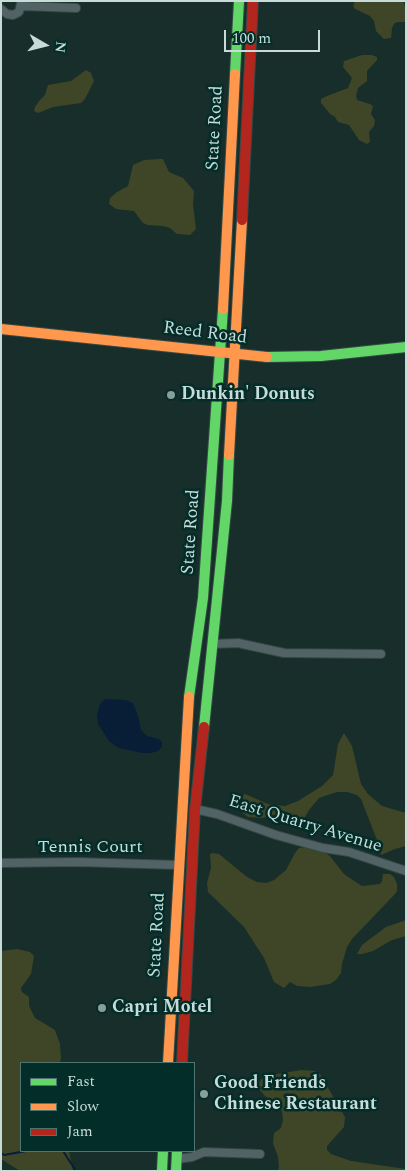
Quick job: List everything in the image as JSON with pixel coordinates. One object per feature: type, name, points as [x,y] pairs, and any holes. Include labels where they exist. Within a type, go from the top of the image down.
[{"type":"main road","name":"State Road","points":[[168,1062],[188,706],[203,598],[221,352],[239,1]]},
{"type":"main road","name":"State Road","points":[[182,1062],[195,809],[227,501],[253,1]]},
{"type":"main road","name":"Reed Road","points":[[1,329],[221,352],[234,355],[288,358],[406,347]]},
{"type":"main road","points":[[162,1171],[163,1152]]},
{"type":"main road","points":[[176,1171],[177,1155]]},
{"type":"street","points":[[1,8],[7,14],[13,15],[19,12],[21,4],[76,8]]},
{"type":"street","points":[[203,598],[217,600]]},
{"type":"street","points":[[212,644],[238,643],[284,653],[381,654]]},
{"type":"street","name":"East Quarry Avenue","points":[[195,809],[217,814],[276,835],[323,848],[350,852],[406,871]]},
{"type":"street","name":"Tennis Court","points":[[1,863],[77,862],[178,865]]},
{"type":"street","points":[[176,894],[191,895]]},
{"type":"street","points":[[169,1036],[183,1037]]},
{"type":"street","points":[[177,1155],[192,1157],[204,1152],[260,1154]]},
{"type":"green space","points":[[355,1],[403,1],[406,9],[406,22],[394,24],[391,38],[384,39],[376,31],[374,21],[370,16],[355,9],[353,6]]},
{"type":"green space","points":[[362,55],[377,57],[377,60],[367,71],[367,81],[358,88],[356,96],[357,100],[373,106],[371,114],[375,120],[374,126],[369,132],[370,142],[367,144],[359,140],[349,125],[338,122],[321,103],[321,99],[348,88],[352,78],[343,67],[344,61]]},
{"type":"green space","points":[[86,70],[91,73],[94,81],[81,103],[53,107],[38,113],[34,111],[39,101],[45,95],[48,85],[71,81]]},
{"type":"green space","points":[[163,159],[169,172],[183,178],[194,191],[193,205],[196,229],[190,235],[177,234],[170,228],[163,226],[148,225],[143,223],[134,211],[116,209],[109,204],[110,198],[128,186],[133,165],[144,160]]},
{"type":"green space","points":[[344,733],[352,746],[361,784],[368,794],[382,806],[406,813],[406,846],[381,855],[361,799],[357,795],[347,792],[337,792],[319,798],[305,817],[299,821],[278,814],[262,818],[248,817],[240,811],[242,796],[245,794],[268,804],[285,806],[298,801],[322,786],[333,775],[338,744]]},
{"type":"green space","points":[[308,847],[321,850],[330,856],[344,874],[362,886],[380,884],[383,874],[390,874],[394,877],[397,884],[397,891],[352,939],[347,947],[341,973],[336,980],[330,984],[310,987],[297,986],[290,982],[284,988],[274,982],[264,958],[244,927],[208,892],[207,883],[211,868],[210,854],[219,854],[247,877],[257,882],[266,883],[274,880],[286,870],[299,848]]},
{"type":"green space","points":[[406,920],[406,936],[392,940],[373,951],[357,954],[362,945],[386,927]]},
{"type":"green space","points":[[17,949],[30,952],[34,956],[31,974],[21,988],[22,992],[29,997],[29,1006],[35,1018],[55,1030],[60,1044],[60,1062],[20,1062],[20,1152],[69,1152],[73,1171],[20,1171],[1,1159],[1,951]]},
{"type":"green space","points":[[301,1070],[315,1071],[320,1074],[345,1117],[344,1127],[327,1146],[327,1150],[331,1154],[351,1161],[406,1169],[406,1171],[277,1171],[279,1168],[278,1157],[273,1143],[274,1133],[281,1128],[283,1120],[282,1111],[279,1106],[259,1089],[258,1083],[271,1075]]},
{"type":"water","points":[[105,699],[126,700],[133,703],[141,730],[147,736],[159,739],[162,742],[162,747],[158,751],[142,753],[119,748],[109,741],[98,724],[97,715],[100,704]]},
{"type":"waterway","points":[[1,1153],[4,1155],[20,1152]]},
{"type":"waterway","points":[[64,1152],[76,1171]]},
{"type":"traffic: fast","points":[[235,74],[239,1]]},
{"type":"traffic: fast","points":[[189,697],[203,598],[223,309]]},
{"type":"traffic: fast","points":[[267,357],[321,356],[406,347]]},
{"type":"traffic: fast","points":[[204,727],[227,501],[229,455]]},
{"type":"traffic: fast","points":[[162,1171],[163,1152]]},
{"type":"traffic: fast","points":[[176,1171],[177,1152]]},
{"type":"traffic: slow","points":[[223,309],[235,74]]},
{"type":"traffic: slow","points":[[229,455],[242,220]]},
{"type":"traffic: slow","points":[[1,329],[267,357]]},
{"type":"traffic: slow","points":[[168,1062],[189,697]]},
{"type":"traffic: jam","points":[[242,220],[253,1]]},
{"type":"traffic: jam","points":[[182,1062],[195,809],[204,727]]},
{"type":"place","name":"Dunkin' Donuts","points":[[171,395]]},
{"type":"place","name":"Capri Motel","points":[[102,1008]]},
{"type":"place","name":"Good Friends Chinese Restaurant","points":[[204,1094]]}]
